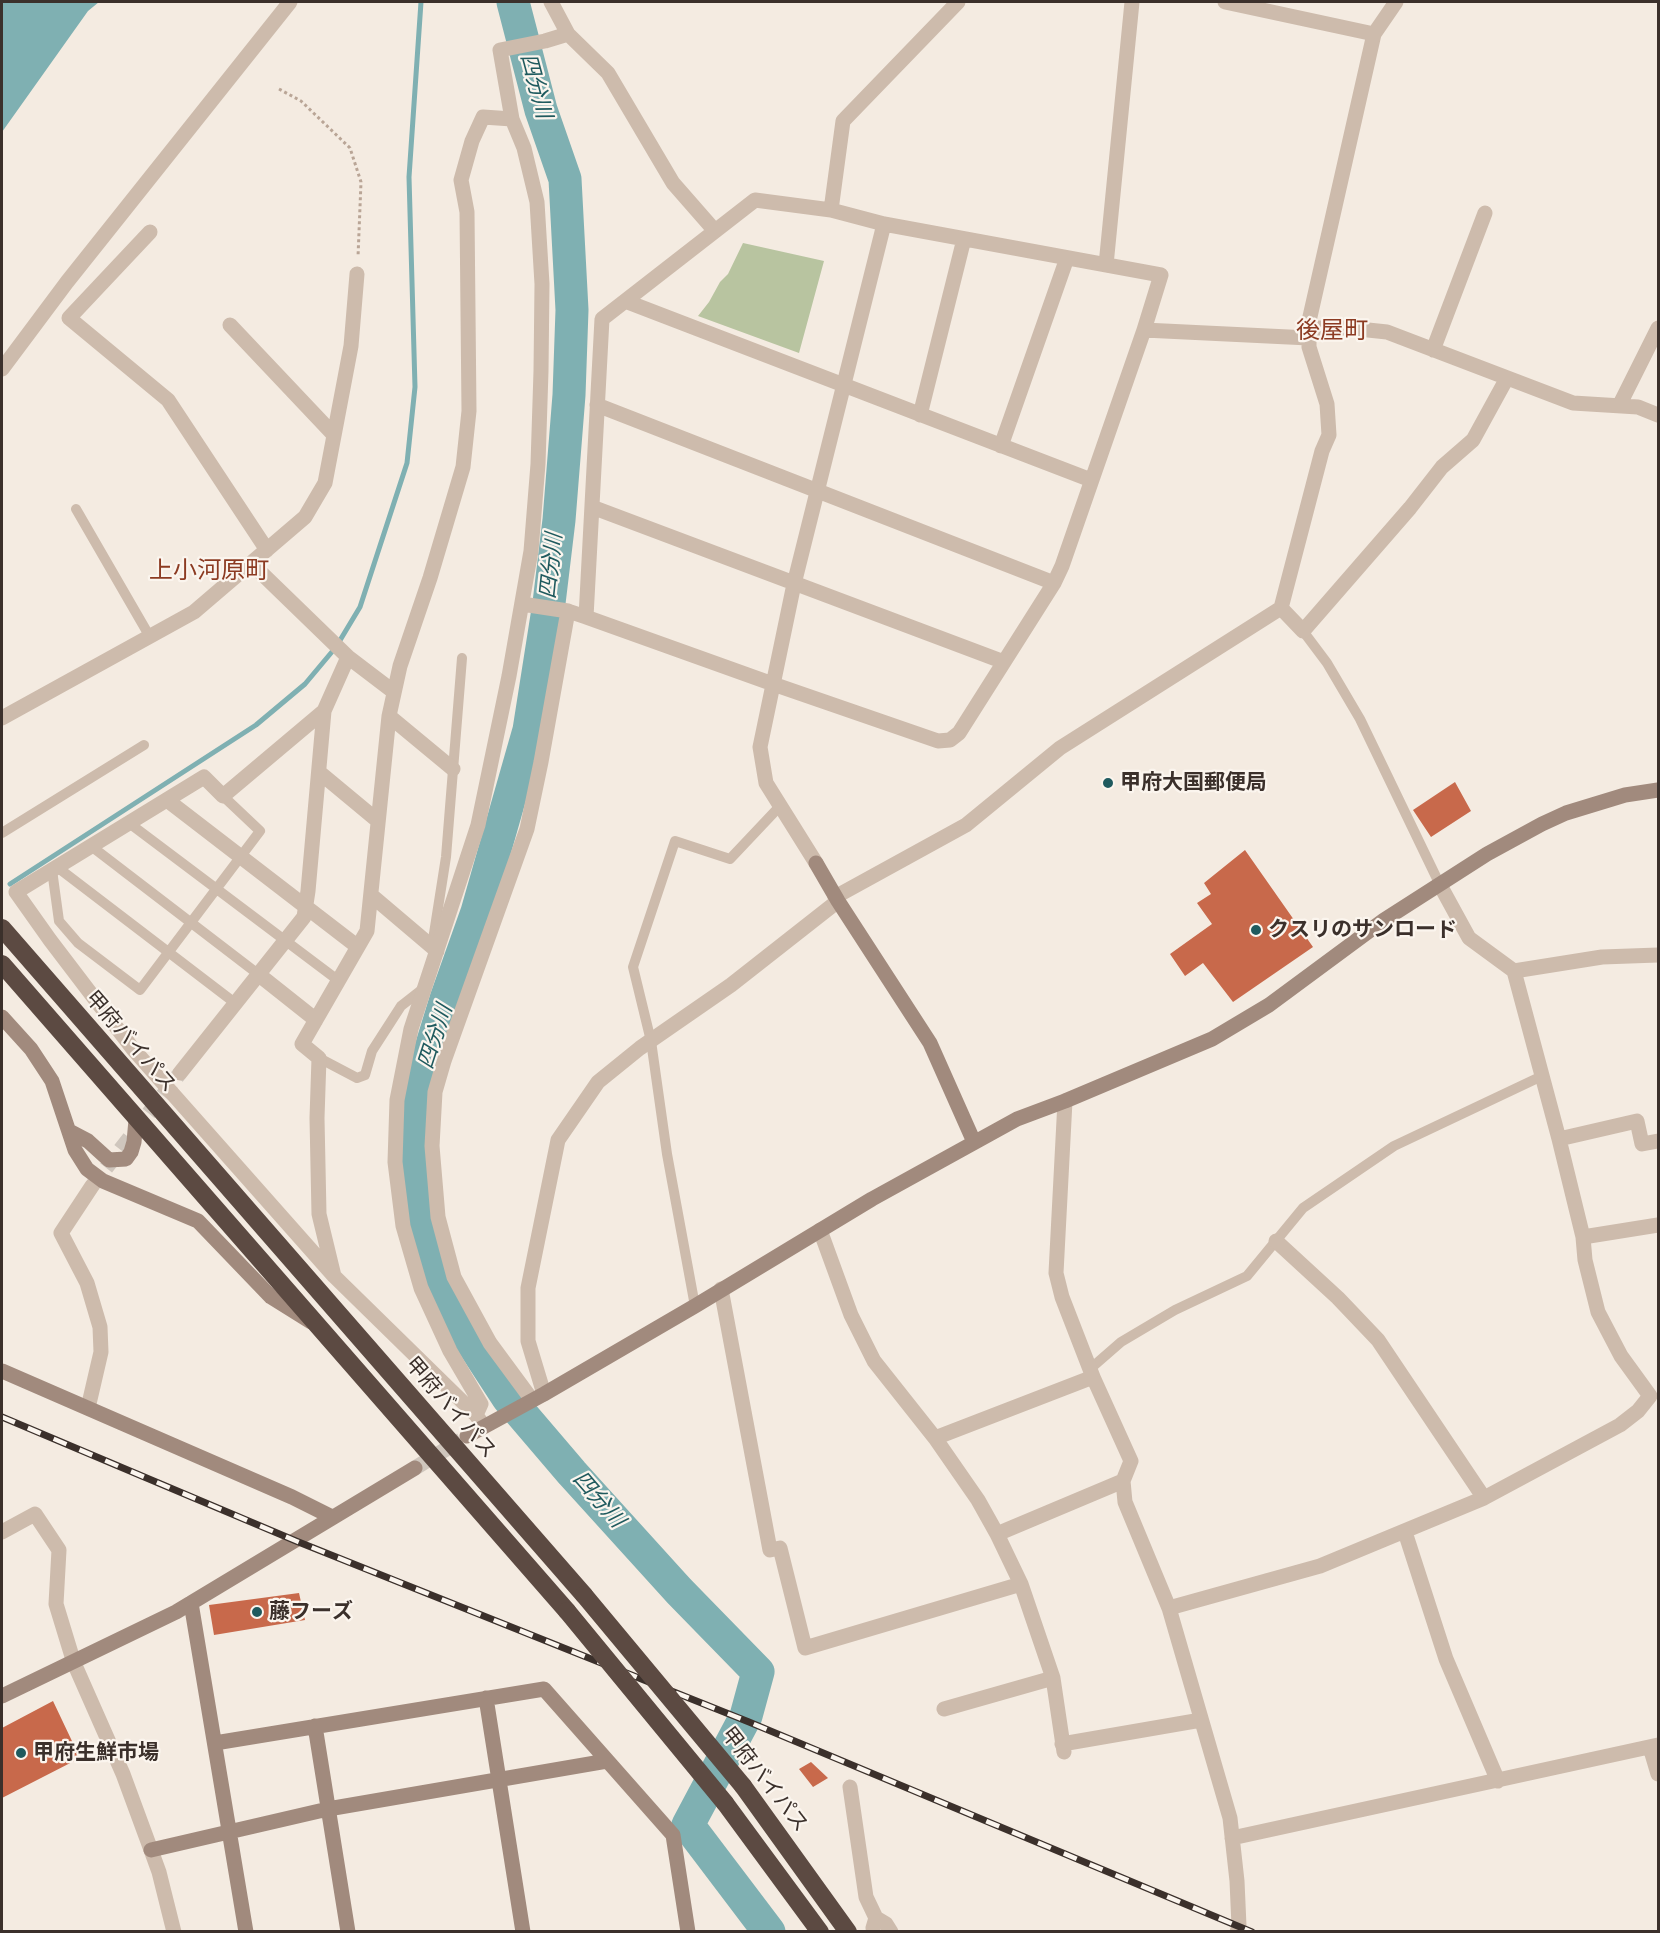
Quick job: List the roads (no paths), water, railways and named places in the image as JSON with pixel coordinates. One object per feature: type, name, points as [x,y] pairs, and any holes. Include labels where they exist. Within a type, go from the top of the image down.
[{"type":"highway","name":"甲府バイパス","points":[[2,928],[584,1595],[743,1785],[848,1932]]},
{"type":"highway","points":[[2,964],[567,1611],[725,1803],[820,1932]]},
{"type":"street","points":[[2,369],[74,273],[290,2]]},
{"type":"street","points":[[550,2],[568,34],[608,74],[672,183],[715,231]]},
{"type":"street","points":[[831,210],[843,121],[958,2]]},
{"type":"street","points":[[1106,265],[1132,2]]},
{"type":"street","points":[[1225,2],[1374,34]]},
{"type":"street","points":[[538,1397],[528,1341],[528,1288],[558,1140],[598,1082],[651,1041],[731,985],[836,899],[966,825],[1060,748],[1281,608],[1319,461],[1329,435],[1327,404],[1309,347],[1309,321],[1374,34],[1396,2]]},
{"type":"street","points":[[467,1436],[480,1421],[481,1404],[450,1351],[421,1288],[403,1227],[395,1162],[397,1100],[411,1029],[434,948],[478,825],[526,605],[537,464],[542,284],[537,202],[524,148],[512,119],[500,50],[545,42],[568,34]]},
{"type":"street","points":[[334,1276],[319,1214],[317,1118],[319,1058],[302,1044],[367,931],[389,716],[400,666],[430,578],[463,467],[469,411],[466,212],[461,180],[472,141],[483,117],[512,119]]},
{"type":"street","points":[[526,605],[564,610],[586,617],[938,741],[950,740],[959,733],[1054,583],[1062,566],[1161,275],[884,224],[831,210],[755,200],[602,319],[586,617]]},
{"type":"street","points":[[1433,350],[1485,213]]},
{"type":"street","points":[[884,224],[794,584],[760,747],[766,783],[836,899],[930,1042],[974,1142]]},
{"type":"street","points":[[150,232],[69,318],[168,400],[267,550]]},
{"type":"street","points":[[920,415],[964,239]]},
{"type":"street","points":[[1001,446],[1067,258]]},
{"type":"street","points":[[2,718],[194,612],[305,517],[325,483],[351,346],[357,274]]},
{"type":"street","points":[[625,301],[1091,480]]},
{"type":"street","points":[[230,325],[334,435]]},
{"type":"street","points":[[1144,330],[1309,333],[1349,328],[1386,332],[1573,403],[1638,407],[1659,415]]},
{"type":"street","points":[[1619,406],[1659,328]]},
{"type":"street","points":[[1281,608],[1303,631],[1410,508],[1442,467],[1473,440],[1507,378]]},
{"type":"street","points":[[597,405],[1054,583]]},
{"type":"street","points":[[592,507],[1004,662]]},
{"type":"street","points":[[251,563],[346,656],[394,692]]},
{"type":"street","points":[[538,1397],[490,1343],[454,1277],[438,1217],[432,1146],[435,1092],[444,1060],[527,829],[541,762],[564,610]]},
{"type":"street","points":[[180,1073],[304,917],[324,711],[346,656]]},
{"type":"street","points":[[324,711],[224,796],[204,777],[16,892],[133,1049],[334,1276],[480,1421]]},
{"type":"street","points":[[389,716],[453,769]]},
{"type":"street","points":[[319,772],[378,821]]},
{"type":"street","points":[[480,1421],[499,1418],[538,1397],[820,1230],[1017,1119],[1212,1039],[1269,1005],[1384,920],[1487,854],[1542,824],[1566,813],[1624,795],[1658,790]]},
{"type":"street","points":[[167,800],[358,947]]},
{"type":"street","points":[[1169,1608],[1320,1566],[1484,1498],[1620,1425],[1654,1396],[1621,1356],[1598,1312],[1585,1260],[1583,1237],[1559,1139],[1514,971],[1469,938],[1440,885]]},
{"type":"street","points":[[371,895],[434,948]]},
{"type":"street","points":[[1514,971],[1602,957],[1659,955]]},
{"type":"street","points":[[258,974],[316,1020]]},
{"type":"street","points":[[2,1017],[31,1049],[52,1081],[75,1150],[87,1169],[104,1181],[198,1221],[271,1297],[319,1328]]},
{"type":"street","points":[[1065,1101],[1056,1273],[1062,1297],[1092,1373],[1131,1461],[1123,1481],[1125,1502],[1169,1608],[1230,1818],[1237,1892],[1239,1926],[1237,1932]]},
{"type":"street","points":[[69,1131],[88,1141],[108,1160],[126,1160],[134,1142],[136,1120]]},
{"type":"street","points":[[1559,1139],[1637,1121],[1642,1144],[1659,1141]]},
{"type":"street","points":[[88,1408],[101,1352],[100,1327],[87,1283],[61,1233],[92,1186]]},
{"type":"street","points":[[1583,1237],[1659,1225]]},
{"type":"street","points":[[820,1230],[851,1315],[874,1361],[935,1438],[978,1500],[1021,1584],[1053,1678],[1063,1748],[1201,1720]]},
{"type":"street","points":[[1276,1241],[1338,1298],[1378,1340],[1484,1498]]},
{"type":"street","points":[[722,1290],[770,1550],[780,1548],[806,1648],[1021,1584]]},
{"type":"street","points":[[2,1371],[292,1497],[332,1517]]},
{"type":"street","points":[[935,1438],[1092,1373]]},
{"type":"street","points":[[2,1696],[74,1663],[191,1603],[415,1468]]},
{"type":"street","points":[[997,1534],[1123,1481]]},
{"type":"street","points":[[2,1532],[35,1514],[59,1550],[56,1604],[74,1663],[123,1774],[159,1872],[174,1932]]},
{"type":"street","points":[[1405,1532],[1446,1659],[1498,1781]]},
{"type":"street","points":[[191,1603],[246,1932]]},
{"type":"street","points":[[944,1708],[1053,1678]]},
{"type":"street","points":[[215,1743],[544,1689],[673,1835],[688,1932]]},
{"type":"street","points":[[486,1698],[523,1932]]},
{"type":"street","points":[[315,1726],[348,1932]]},
{"type":"street","points":[[1232,1838],[1654,1746],[1659,1774]]},
{"type":"street","points":[[151,1850],[328,1809],[607,1761]]},
{"type":"street","points":[[850,1786],[866,1897],[874,1923],[886,1924],[891,1932]]},
{"type":"lane","points":[[76,509],[150,637]]},
{"type":"lane","points":[[1303,631],[1327,663],[1360,719],[1440,885]]},
{"type":"lane","points":[[434,948],[446,857],[462,658]]},
{"type":"lane","points":[[2,833],[144,745]]},
{"type":"lane","points":[[54,868],[59,921],[78,943],[140,990],[260,831],[224,796]]},
{"type":"lane","points":[[695,1306],[667,1154],[651,1041],[633,967],[675,841],[730,859],[781,805]]},
{"type":"lane","points":[[129,823],[339,981]]},
{"type":"lane","points":[[91,846],[258,974]]},
{"type":"lane","points":[[54,868],[235,1003]]},
{"type":"lane","points":[[319,1058],[357,1077],[365,1075],[372,1051],[400,1005],[423,988]]},
{"type":"lane","points":[[1092,1373],[1121,1342],[1175,1310],[1247,1276],[1303,1208],[1394,1146],[1542,1076]]},
{"type":"water","points":[[2,2],[99,2],[88,11],[2,132]]},
{"type":"waterway","points":[[10,884],[256,725],[305,684],[336,647],[360,607],[407,463],[415,387],[409,177],[421,2]]},
{"type":"waterway","name":"四分川","points":[[513,2],[541,110],[565,179],[572,310],[569,395],[559,520],[549,603],[529,730],[477,912],[446,999],[422,1077],[414,1147],[422,1212],[435,1270],[467,1335],[508,1398],[572,1473],[679,1591],[758,1672],[746,1716],[688,1825],[769,1932]]},
{"type":"tunnel","points":[[92,1186],[180,1073]]},
{"type":"tunnel","points":[[415,1468],[461,1440]]},
{"type":"railway","points":[[2,1417],[296,1541],[749,1722],[1252,1932]]},
{"type":"place","name":"甲府大国郵便局","points":[[1108,783]]},
{"type":"place","name":"クスリのサンロード","points":[[1256,930]]},
{"type":"place","name":"藤フーズ","points":[[257,1612]]},
{"type":"place","name":"甲府生鮮市場","points":[[21,1753]]},
{"type":"district","name":"後屋町","points":[[1332,332]]},
{"type":"district","name":"上小河原町","points":[[209,572]]}]
